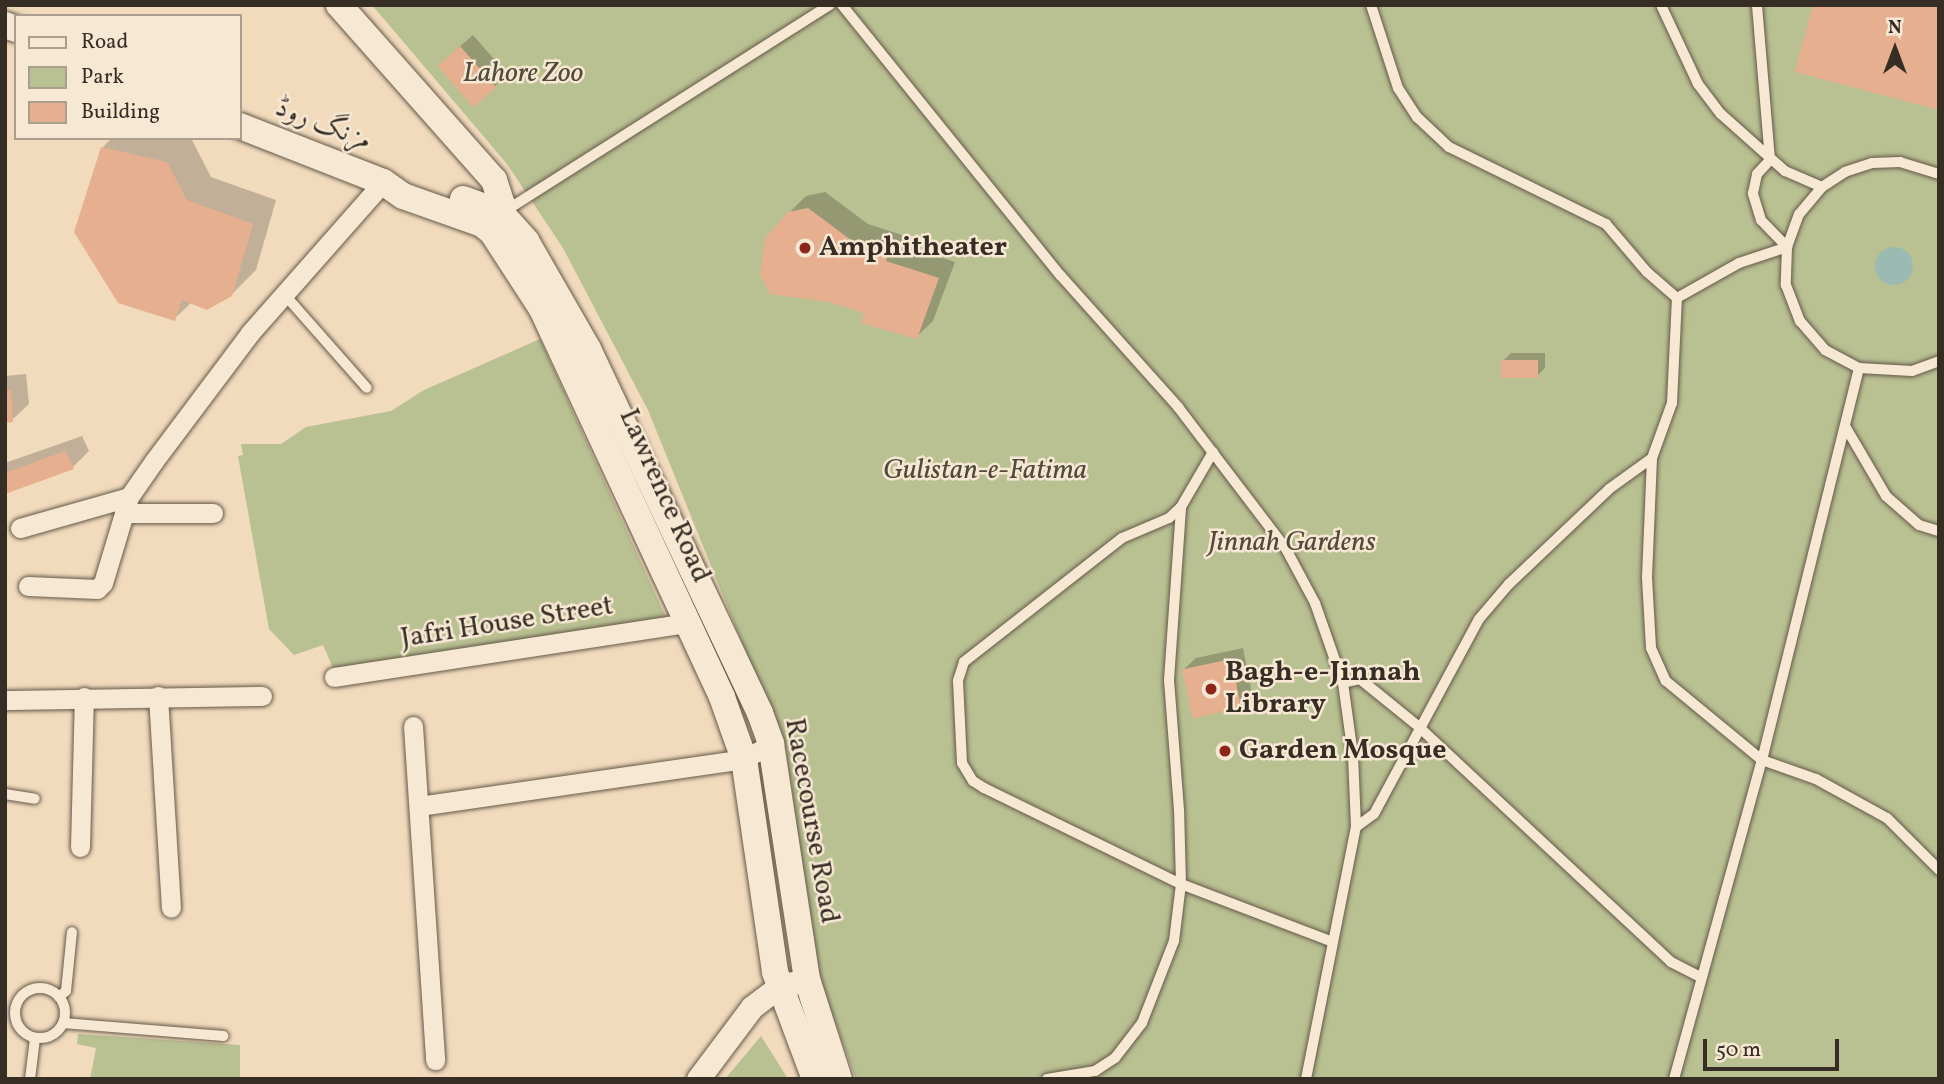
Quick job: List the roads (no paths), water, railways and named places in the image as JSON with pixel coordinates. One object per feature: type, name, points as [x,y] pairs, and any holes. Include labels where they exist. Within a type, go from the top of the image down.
[{"type":"main road","name":"Lawrence Road","points":[[339,5],[498,186],[497,223],[557,337],[688,623],[744,759],[780,986],[815,1079]]},
{"type":"main road","name":"مزنگ روڈ","points":[[242,127],[383,182],[402,196],[497,223]]},
{"type":"main road","points":[[464,199],[479,186],[481,164]]},
{"type":"main road","name":"مزنگ روڈ","points":[[383,182],[410,182],[464,199],[497,223]]},
{"type":"main road","name":"Racecourse Road","points":[[497,223],[526,241],[588,349],[760,713],[771,744],[807,979],[839,1079]]},
{"type":"street","points":[[28,586],[97,589],[103,583],[127,505],[283,294],[383,182]]},
{"type":"street","points":[[20,528],[127,505],[213,513]]},
{"type":"street","name":"Jafri House Street","points":[[334,677],[688,623]]},
{"type":"street","points":[[158,696],[171,908]]},
{"type":"street","points":[[5,700],[262,696]]},
{"type":"street","points":[[80,847],[84,697]]},
{"type":"street","points":[[413,726],[435,1060]]},
{"type":"street","points":[[419,806],[744,759],[771,744]]},
{"type":"street","points":[[698,1079],[752,1007],[780,986],[807,979]]},
{"type":"lane","points":[[497,223],[830,5]]},
{"type":"lane","points":[[842,5],[1061,276],[1213,452],[1286,549],[1315,603],[1343,683],[1353,755],[1356,827],[1353,855],[1330,941],[1306,1079]]},
{"type":"lane","points":[[1371,5],[1398,88],[1425,125],[1449,148],[1606,224],[1647,272],[1677,298]]},
{"type":"lane","points":[[1661,5],[1698,84],[1721,114],[1770,160],[1822,187]]},
{"type":"lane","points":[[1757,5],[1770,160],[1757,174],[1753,193],[1761,220],[1787,247]]},
{"type":"lane","points":[[1939,174],[1900,162],[1872,163],[1845,172],[1822,187],[1799,214],[1787,247],[1786,285],[1800,321],[1825,350],[1859,368],[1885,373],[1912,371],[1939,361]]},
{"type":"lane","points":[[1677,298],[1738,263],[1787,247]]},
{"type":"lane","points":[[283,294],[367,388]]},
{"type":"lane","points":[[1677,298],[1672,403],[1652,458],[1647,578],[1651,648],[1666,681],[1762,760],[1816,779],[1887,818],[1939,870]]},
{"type":"lane","points":[[1674,1079],[1762,760],[1859,368]]},
{"type":"lane","points":[[1845,426],[1886,496],[1919,524],[1939,531]]},
{"type":"lane","points":[[1047,1079],[1095,1071],[1115,1058],[1142,1023],[1174,941],[1181,884],[1169,680],[1181,507],[1213,452]]},
{"type":"lane","points":[[1356,827],[1374,814],[1479,619],[1509,583],[1609,489],[1652,458]]},
{"type":"lane","points":[[1181,507],[1122,538],[971,655],[958,681],[962,762],[973,781],[1181,884],[1330,941]]},
{"type":"lane","points":[[1343,683],[1360,679],[1419,727],[1671,962],[1701,977]]},
{"type":"lane","points":[[5,794],[35,799]]},
{"type":"lane","points":[[59,997],[66,991],[72,932]]},
{"type":"lane","points":[[39,988],[59,997],[64,1007],[63,1023],[51,1035],[35,1038],[25,1033],[15,1020],[20,998],[39,988]]},
{"type":"lane","points":[[63,1023],[223,1036]]},
{"type":"lane","points":[[30,1079],[35,1038]]},
{"type":"water","points":[[1894,247],[1907,253],[1913,266],[1907,279],[1894,285],[1881,279],[1875,266],[1881,253]]},
{"type":"place","name":"Amphitheater","points":[[805,248]]},
{"type":"place","name":"Bagh-e-Jinnah Library","points":[[1211,689]]},
{"type":"place","name":"Garden Mosque","points":[[1225,751]]},
{"type":"park label","name":"Lahore Zoo","points":[[523,74]]},
{"type":"park label","name":"Gulistan-e-Fatima","points":[[985,471]]},
{"type":"park label","name":"Jinnah Gardens","points":[[1292,543]]}]
